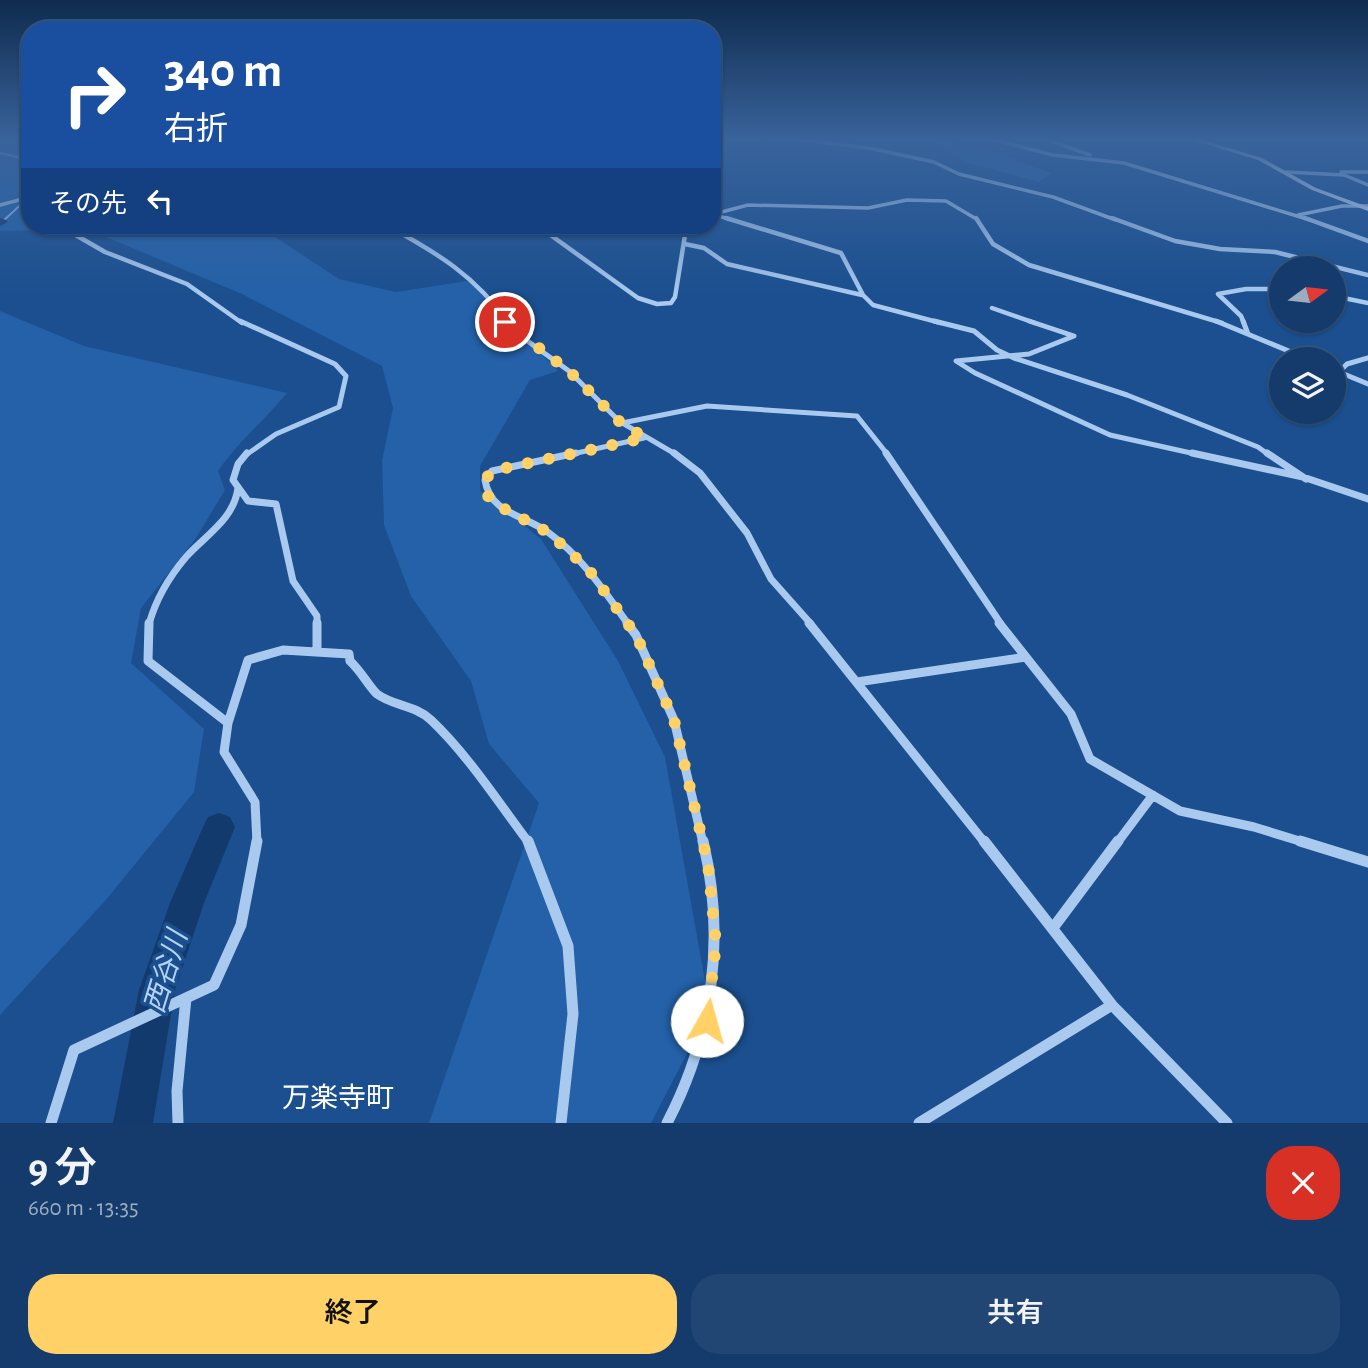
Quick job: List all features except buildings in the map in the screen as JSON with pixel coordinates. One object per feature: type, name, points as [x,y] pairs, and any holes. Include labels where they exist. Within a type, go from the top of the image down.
[{"type":"street","points":[[1029,191],[1175,241],[1220,249],[1275,252],[1368,275]]},
{"type":"street","points":[[1216,191],[1297,215],[1368,241]]},
{"type":"street","points":[[1320,191],[1358,206]]},
{"type":"street","points":[[0,205],[21,199]]},
{"type":"street","points":[[721,212],[748,205],[860,208],[907,200],[951,202],[975,216],[999,249],[1029,265],[1237,327],[1279,347]]},
{"type":"street","points":[[1297,215],[1358,206],[1368,207]]},
{"type":"street","points":[[721,216],[841,253],[853,268],[862,295],[873,305],[974,331],[997,350],[1014,358],[1127,396],[1258,447],[1306,479]]},
{"type":"street","points":[[76,235],[105,252],[187,284],[197,293],[234,314],[244,324],[335,364],[346,376],[339,407],[325,417],[263,441],[240,458],[233,480],[248,501],[276,504],[293,581],[317,615],[317,650]]},
{"type":"street","points":[[404,235],[440,255],[488,293],[510,327],[559,363],[622,423],[676,454],[700,473],[747,533],[771,579],[838,655],[1112,1005],[1227,1123]]},
{"type":"street","points":[[550,235],[638,298],[657,304],[671,303],[675,297],[686,235]]},
{"type":"street","points":[[685,243],[704,248],[727,264],[862,295]]},
{"type":"street","points":[[1248,334],[1241,316],[1218,294],[1246,289],[1269,289]]},
{"type":"street","points":[[1346,298],[1368,303]]},
{"type":"street","points":[[992,308],[1074,336],[1047,351],[1014,358],[975,357],[957,361],[975,373],[1110,436],[1306,479],[1368,499]]},
{"type":"street","points":[[1346,365],[1368,358]]},
{"type":"street","points":[[1346,375],[1368,384]]},
{"type":"street","points":[[622,423],[707,406],[857,416],[892,460],[995,617],[1071,714],[1090,759],[1180,811],[1254,827],[1368,862]]},
{"type":"street","points":[[645,438],[492,471],[485,480],[487,495],[497,505],[549,533],[589,570],[636,635],[674,720],[708,864],[716,944],[707,1021],[687,1085],[667,1123]]},
{"type":"street","points":[[228,723],[148,661],[145,641],[151,608],[160,592],[230,512],[238,488]]},
{"type":"street","points":[[51,1123],[74,1050],[214,985],[227,967],[245,912],[254,864],[257,806],[224,752],[228,723],[248,660],[283,650],[317,650],[349,654],[350,661],[364,673],[377,694],[418,710],[431,720],[494,795],[533,847],[568,946],[573,1014],[561,1123]]},
{"type":"street","points":[[857,682],[893,679],[1026,657]]},
{"type":"street","points":[[1053,928],[1153,795]]},
{"type":"street","points":[[178,1123],[177,1091],[186,998]]},
{"type":"street","points":[[919,1123],[1112,1005]]},
{"type":"shaded area","points":[[0,191],[21,191],[21,231],[0,231]]},
{"type":"shaded area","points":[[101,235],[272,235],[339,279],[396,292],[473,280],[506,319],[558,371],[530,380],[480,466],[480,491],[541,539],[618,661],[665,757],[710,1009],[651,1123],[429,1123],[539,803],[489,744],[471,681],[411,596],[384,525],[382,461],[393,408],[382,366],[242,294]]},
{"type":"shaded area","points":[[0,311],[84,346],[287,393],[218,471],[225,490],[196,538],[141,608],[131,663],[204,729],[194,792],[105,901],[0,1015]]},
{"type":"waterway","points":[[2,222],[21,204]]},
{"type":"waterway","name":"西谷川","points":[[133,1123],[157,990],[187,903],[219,827]]},
{"type":"district","name":"万楽寺町","points":[[338,1099]]},
{"type":"route","points":[[505,322],[526,341],[550,354],[619,421],[645,438],[492,471],[485,480],[487,495],[497,505],[549,533],[589,570],[636,635],[674,720],[708,864],[716,944],[707,1021]]}]
